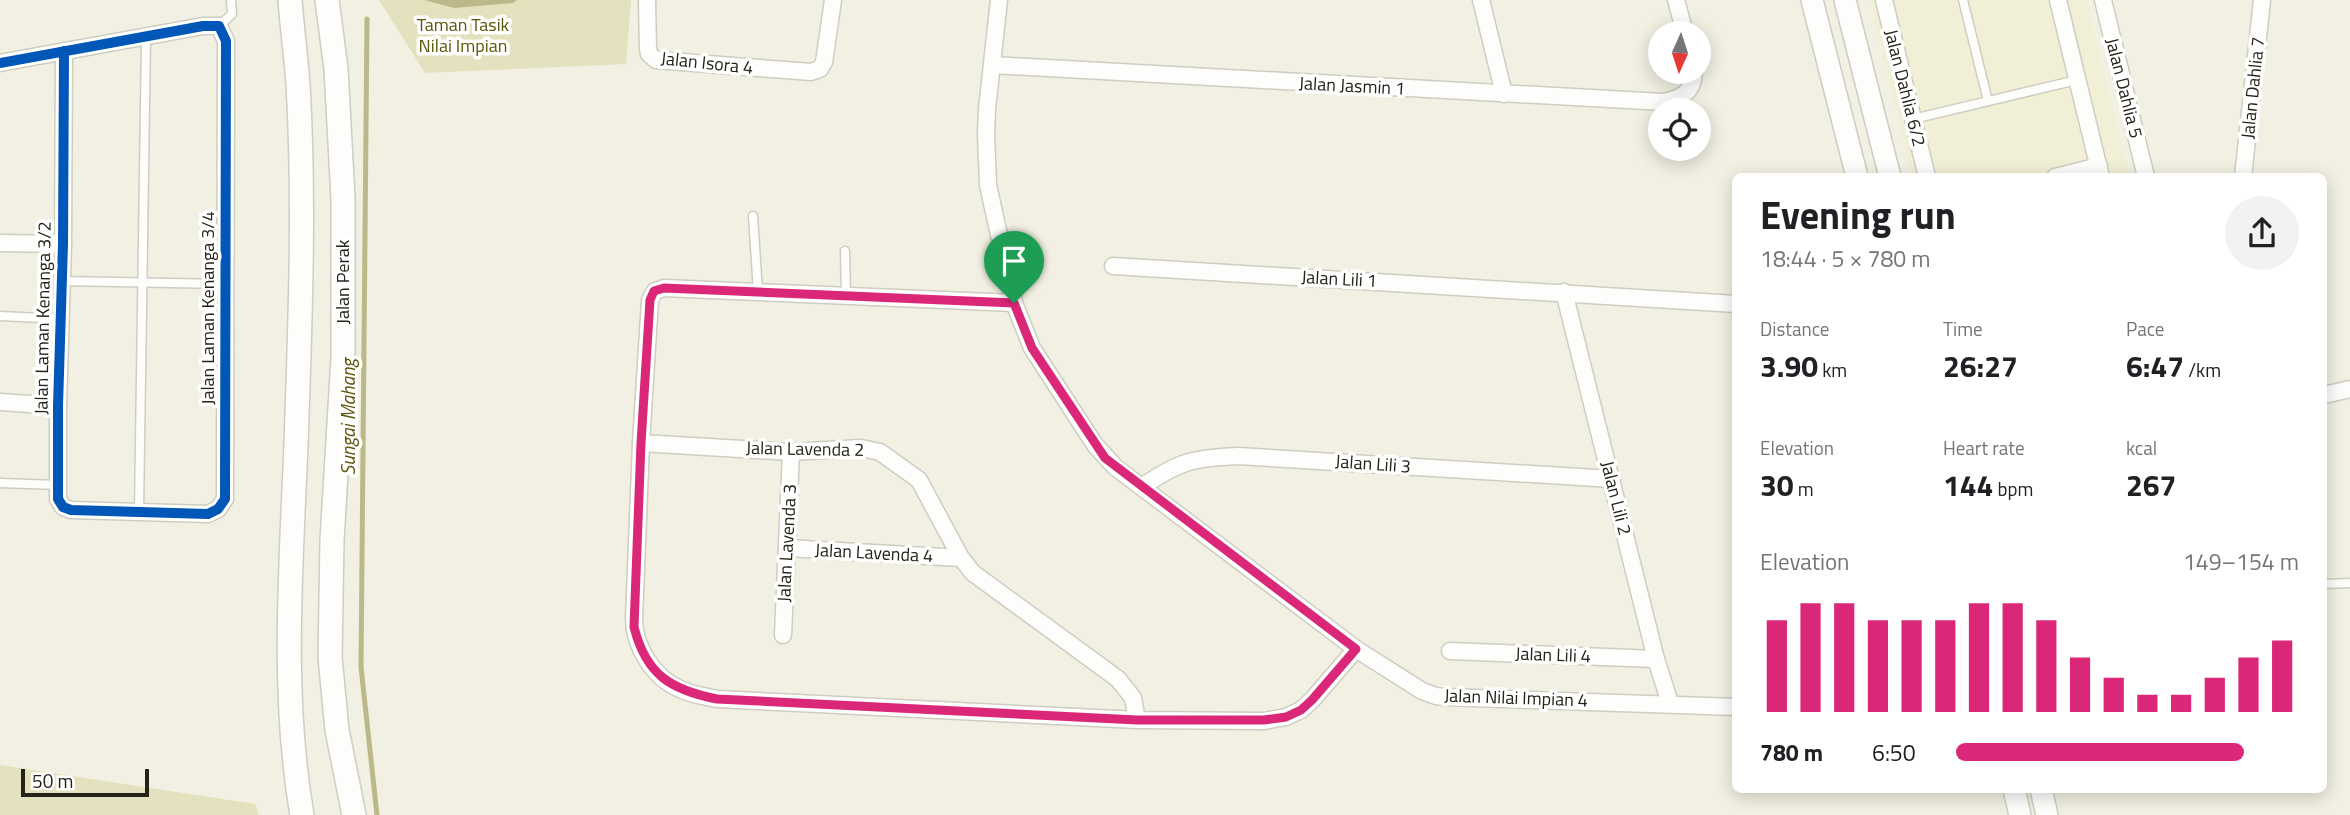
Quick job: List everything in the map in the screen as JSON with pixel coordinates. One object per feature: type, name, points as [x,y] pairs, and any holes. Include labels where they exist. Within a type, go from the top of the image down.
[{"type":"main road","points":[[290,0],[298,83],[302,210],[288,657],[296,779],[302,815]]},
{"type":"main road","name":"Jalan Perak","points":[[327,0],[337,69],[343,198],[343,358],[332,540],[330,657],[337,730],[354,815]]},
{"type":"street","name":"Jalan Isora 4","points":[[647,0],[648,49],[656,61],[811,72],[820,69],[824,62],[833,0]]},
{"type":"street","name":"Jalan Nilai Impian 4","points":[[999,0],[986,134],[988,185],[1014,303],[1032,348],[1105,458],[1356,649],[1422,691],[1436,696],[1732,707]]},
{"type":"street","points":[[1481,0],[1504,94]]},
{"type":"street","points":[[1676,0],[1682,21]]},
{"type":"street","points":[[1812,0],[1856,173]]},
{"type":"street","points":[[1845,0],[1889,173]]},
{"type":"street","name":"Jalan Dahlia 6/2","points":[[1884,0],[1926,173]]},
{"type":"street","points":[[2058,0],[2100,172]]},
{"type":"street","name":"Jalan Dahlia 5","points":[[2102,0],[2145,173]]},
{"type":"street","name":"Jalan Dahlia 7","points":[[2243,173],[2262,0]]},
{"type":"street","points":[[0,63],[202,26],[219,26]]},
{"type":"street","name":"Jalan Laman Kenanga 3/4","points":[[139,512],[208,514],[218,509],[225,499],[226,41],[219,26]]},
{"type":"street","name":"Jalan Laman Kenanga 3/2","points":[[59,485],[64,51]]},
{"type":"street","name":"Jalan Jasmin 1","points":[[992,65],[1663,102],[1687,94],[1693,84]]},
{"type":"street","points":[[0,243],[63,244]]},
{"type":"street","name":"Jalan Lili 1","points":[[1113,266],[1732,304]]},
{"type":"street","points":[[1014,303],[664,288],[654,291],[650,300],[641,443],[634,627],[651,664],[666,680],[690,694],[717,699],[1137,720],[1264,720],[1286,717],[1301,710],[1356,649]]},
{"type":"street","name":"Jalan Lili 2","points":[[1564,292],[1656,659],[1670,703]]},
{"type":"street","points":[[2327,394],[2350,389]]},
{"type":"street","points":[[0,402],[58,406]]},
{"type":"street","name":"Jalan Lavenda 2","points":[[641,443],[791,452],[861,448],[880,453],[919,480],[961,558],[973,573],[1118,679],[1133,698],[1137,720]]},
{"type":"street","name":"Jalan Lavenda 3","points":[[783,635],[791,452]]},
{"type":"street","name":"Jalan Lili 3","points":[[1142,487],[1179,464],[1238,456],[1612,479]]},
{"type":"street","points":[[59,485],[58,499],[63,507],[71,510],[139,512]]},
{"type":"street","name":"Jalan Lavenda 4","points":[[787,548],[961,558]]},
{"type":"street","name":"Jalan Lili 4","points":[[1450,651],[1656,659]]},
{"type":"street","points":[[2015,793],[2020,815]]},
{"type":"street","points":[[2042,793],[2047,815]]},
{"type":"lane","points":[[219,26],[232,14],[231,0]]},
{"type":"lane","points":[[1963,0],[1988,101]]},
{"type":"lane","points":[[139,512],[146,37]]},
{"type":"lane","points":[[1913,119],[2077,80]]},
{"type":"lane","points":[[753,216],[758,292]]},
{"type":"lane","points":[[845,251],[846,296]]},
{"type":"lane","points":[[61,281],[225,284]]},
{"type":"lane","points":[[0,316],[61,319]]},
{"type":"lane","points":[[0,483],[59,485]]},
{"type":"lane","points":[[2327,584],[2350,583]]},
{"type":"shaded area","points":[[424,0],[517,0],[513,3],[454,8]]},
{"type":"shaded area","points":[[1870,0],[2087,0],[2128,173],[1911,173]]},
{"type":"green space","name":"Taman Tasik Nilai Impian","points":[[379,0],[631,0],[626,64],[425,73]]},
{"type":"green space","points":[[0,765],[255,804],[259,815],[0,815]]},
{"type":"waterway","name":"Sungai Mahang","points":[[367,19],[361,667],[377,815]]},
{"type":"cycle path","points":[[0,63],[203,26],[219,26],[226,41],[225,499],[218,509],[208,514],[71,510],[63,507],[58,499],[63,244],[64,51]]},
{"type":"cycle path","points":[[1014,303],[664,288],[655,291],[650,300],[634,619],[642,651],[654,669],[671,684],[685,691],[717,699],[1137,720],[1264,721],[1286,717],[1301,710],[1356,649]]},
{"type":"route","points":[[664,288],[1014,303],[1032,348],[1105,458],[1356,649],[1312,700],[1301,710],[1286,717],[1264,720],[1137,720],[717,699],[690,694],[677,688],[658,673],[642,649],[634,627],[641,443],[650,300],[654,291],[664,288]]}]
